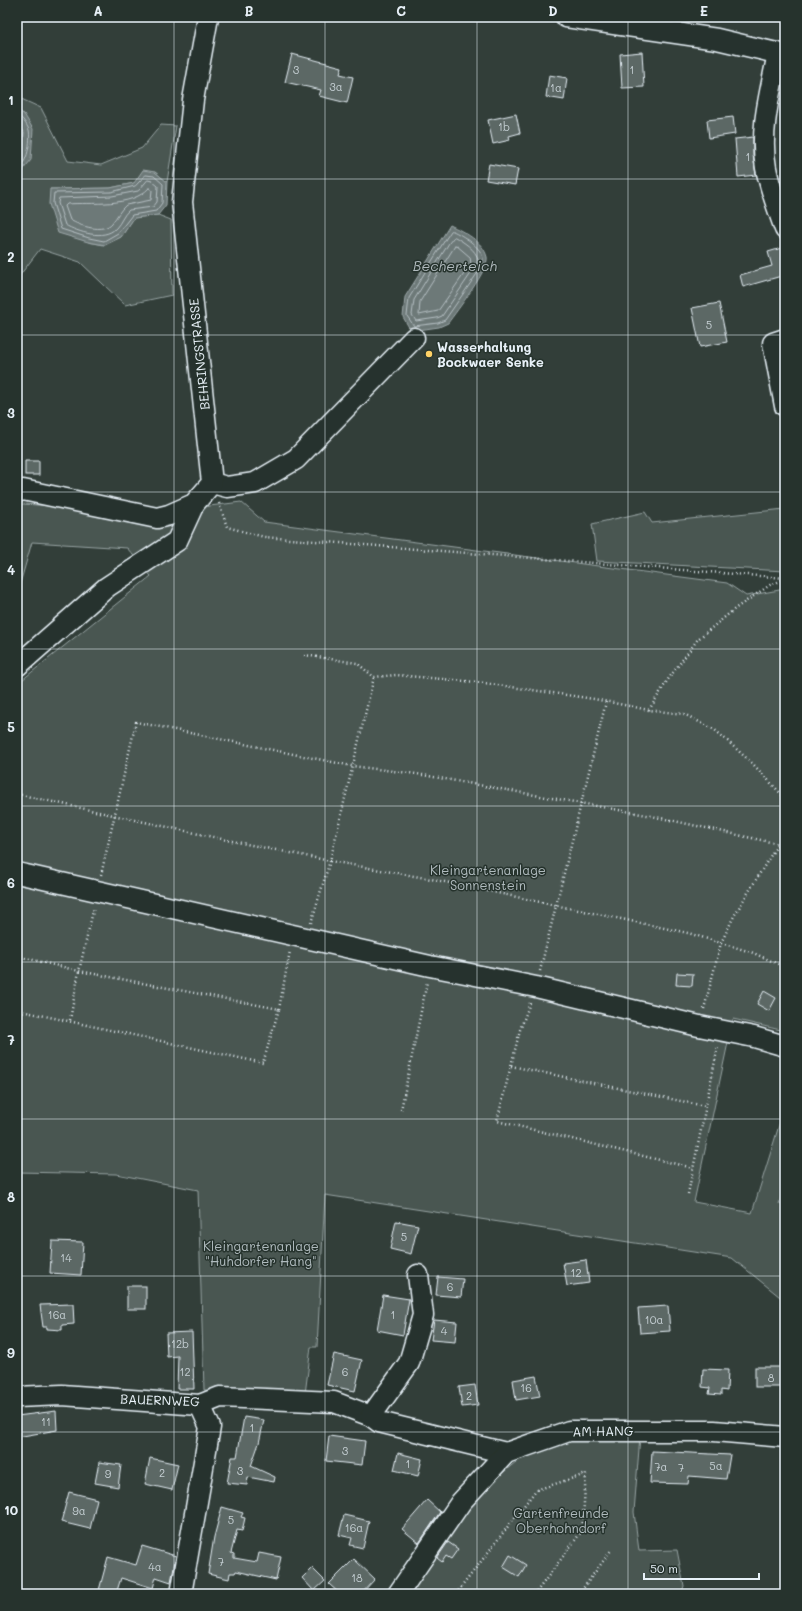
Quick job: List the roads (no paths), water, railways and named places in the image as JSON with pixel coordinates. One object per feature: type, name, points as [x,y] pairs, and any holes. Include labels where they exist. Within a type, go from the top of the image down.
[{"type":"street","name":"BEHRINGSTRASSE","points":[[208,17],[193,100],[182,202],[212,483]]},
{"type":"street","points":[[566,17],[717,39],[781,54],[766,118],[764,138],[766,167],[785,229]]},
{"type":"street","points":[[17,666],[107,587],[177,541],[194,504],[212,483],[227,487],[255,483],[296,459],[414,338]]},
{"type":"street","points":[[785,339],[773,343],[785,406]]},
{"type":"street","points":[[17,492],[23,490],[157,518],[169,515],[194,504]]},
{"type":"street","points":[[17,874],[430,966],[536,987],[785,1046]]},
{"type":"street","points":[[375,1419],[409,1363],[423,1315],[418,1275]]},
{"type":"street","name":"BAUERNWEG","points":[[17,1397],[62,1395],[200,1404],[220,1397],[334,1402],[375,1419],[506,1453]]},
{"type":"street","points":[[180,1594],[210,1426],[200,1404]]},
{"type":"street","name":"AM HANG","points":[[398,1594],[461,1502],[506,1453],[569,1430],[714,1431],[785,1437]]},
{"type":"water","points":[[17,111],[24,114],[33,129],[31,160],[22,171],[17,172]]},
{"type":"water","points":[[143,170],[155,172],[167,182],[166,205],[158,215],[134,218],[121,237],[105,245],[88,242],[58,233],[49,204],[50,189],[110,188],[134,183]]},
{"type":"water","name":"Becherteich","points":[[450,225],[467,234],[482,246],[487,257],[487,263],[472,290],[448,323],[439,327],[411,331],[403,317],[405,297]]},
{"type":"place","name":"Wasserhaltung Bockwaer Senke","points":[[429,354]]},
{"type":"park label","name":"Kleingartenanlage Sonnenstein","points":[[488,878]]},
{"type":"park label","name":"Kleingartenanlage \"Huhdorfer Hang\"","points":[[261,1254]]},
{"type":"park label","name":"Gartenfreunde Oberhohndorf","points":[[561,1520]]}]
